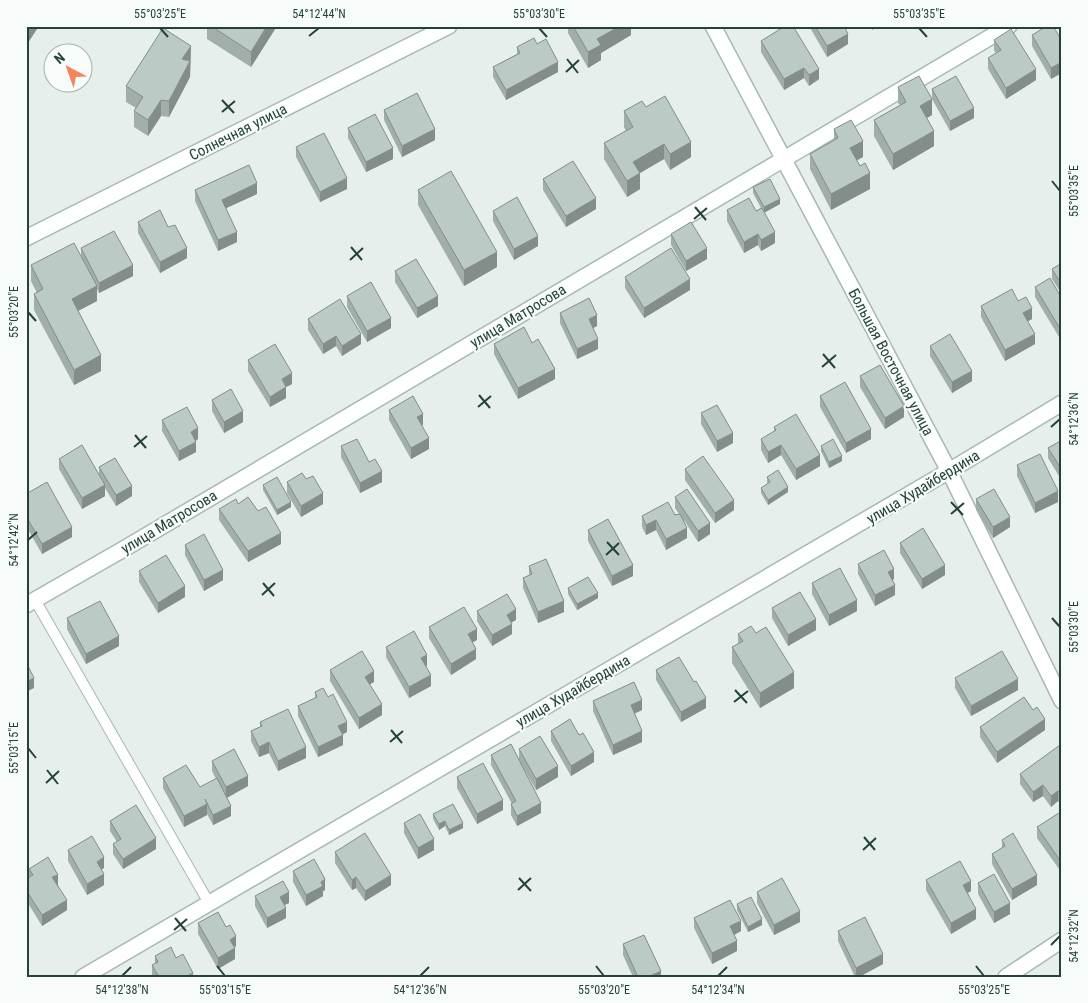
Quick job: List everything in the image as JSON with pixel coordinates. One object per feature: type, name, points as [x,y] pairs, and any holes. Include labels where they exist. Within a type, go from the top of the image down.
[{"type":"street","name":"Солнечная улица","points":[[26,238],[449,26]]},
{"type":"street","name":"Большая Восточная улица","points":[[713,26],[949,472],[1062,701]]},
{"type":"street","name":"улица Матросова","points":[[30,602],[139,540],[1009,26]]},
{"type":"street","name":"улица Худайбердина","points":[[83,977],[949,472],[1062,403]]},
{"type":"street","points":[[1006,977],[1062,940]]},
{"type":"lane","points":[[30,602],[210,903]]},
{"type":"building","points":[[211,26],[267,26],[251,52]]},
{"type":"building","points":[[573,26],[620,26],[597,39],[601,45],[588,52]]},
{"type":"building","points":[[785,26],[793,26],[819,69],[809,75],[804,68],[784,79],[761,41]]},
{"type":"building","points":[[815,26],[844,26],[848,34],[827,46]]},
{"type":"building","points":[[1047,26],[1053,26],[1062,41],[1062,62],[1051,68],[1032,35]]},
{"type":"building","points":[[163,28],[191,46],[182,59],[190,61],[169,101],[161,100],[148,120],[134,111],[143,97],[126,86]]},
{"type":"building","points":[[1011,29],[1036,69],[1006,88],[988,58],[1001,50],[994,40]]},
{"type":"building","points":[[534,38],[537,44],[546,39],[558,62],[506,90],[493,67],[520,53],[517,47]]},
{"type":"building","points":[[919,76],[932,99],[920,106],[934,131],[893,154],[874,120],[906,102],[898,87]]},
{"type":"building","points":[[956,76],[974,108],[950,121],[932,89]]},
{"type":"building","points":[[417,93],[435,129],[402,146],[384,110]]},
{"type":"building","points":[[665,96],[691,142],[670,154],[664,144],[633,162],[640,173],[627,181],[604,143],[633,127],[624,111],[642,101],[646,107]]},
{"type":"building","points":[[375,114],[393,148],[366,162],[348,128]]},
{"type":"building","points":[[851,120],[863,141],[850,148],[860,166],[865,163],[870,173],[831,194],[810,154],[838,138],[834,129]]},
{"type":"building","points":[[324,133],[347,178],[320,192],[296,147]]},
{"type":"building","points":[[573,161],[596,198],[566,216],[543,179]]},
{"type":"building","points":[[249,165],[257,183],[222,200],[237,232],[218,240],[195,190]]},
{"type":"building","points":[[451,171],[497,252],[464,270],[418,190]]},
{"type":"building","points":[[770,179],[780,199],[764,207],[753,187]]},
{"type":"building","points":[[517,197],[538,236],[514,249],[493,211]]},
{"type":"building","points":[[749,198],[756,211],[762,208],[775,232],[761,240],[758,234],[744,242],[727,210]]},
{"type":"building","points":[[160,210],[168,227],[175,225],[187,248],[160,262],[138,222]]},
{"type":"building","points":[[691,222],[707,248],[686,261],[671,234]]},
{"type":"building","points":[[114,231],[133,265],[99,283],[81,248]]},
{"type":"building","points":[[74,243],[97,286],[72,299],[101,355],[74,370],[34,294],[43,289],[31,265]]},
{"type":"building","points":[[671,248],[690,279],[644,308],[625,277]]},
{"type":"building","points":[[416,259],[438,296],[417,308],[395,271]]},
{"type":"building","points":[[1062,263],[1062,285],[1052,269]]},
{"type":"building","points":[[1050,278],[1062,299],[1062,325],[1059,327],[1035,287]]},
{"type":"building","points":[[371,282],[391,318],[367,331],[347,296]]},
{"type":"building","points":[[1012,289],[1018,301],[1026,297],[1032,308],[1023,313],[1035,334],[1005,350],[981,306]]},
{"type":"building","points":[[589,298],[597,315],[589,319],[598,339],[577,349],[560,313]]},
{"type":"building","points":[[340,299],[361,334],[342,346],[336,336],[323,344],[308,319]]},
{"type":"building","points":[[524,327],[532,343],[538,339],[555,369],[518,388],[494,344]]},
{"type":"building","points":[[950,334],[972,371],[952,382],[930,346]]},
{"type":"building","points":[[275,344],[292,373],[282,379],[286,387],[270,397],[248,360]]},
{"type":"building","points":[[880,365],[904,406],[885,418],[860,376]]},
{"type":"building","points":[[845,382],[871,429],[846,443],[820,396]]},
{"type":"building","points":[[231,389],[243,411],[224,422],[212,400]]},
{"type":"building","points":[[413,396],[423,414],[417,417],[429,438],[411,448],[389,410]]},
{"type":"building","points":[[717,405],[733,433],[717,441],[701,413]]},
{"type":"building","points":[[187,407],[198,428],[191,432],[196,442],[179,451],[162,420]]},
{"type":"building","points":[[796,414],[820,455],[796,469],[781,445],[768,452],[761,439],[776,430],[774,427]]},
{"type":"building","points":[[357,439],[369,462],[375,459],[382,471],[360,483],[341,446]]},
{"type":"building","points":[[833,439],[842,456],[829,462],[821,446]]},
{"type":"building","points":[[1062,440],[1062,470],[1048,448]]},
{"type":"building","points":[[82,445],[105,485],[82,498],[59,459]]},
{"type":"building","points":[[1040,454],[1058,491],[1035,503],[1017,465]]},
{"type":"building","points":[[703,456],[734,500],[715,513],[685,469]]},
{"type":"building","points":[[115,458],[132,486],[116,495],[99,467]]},
{"type":"building","points":[[778,470],[788,487],[768,500],[761,488],[770,482],[767,477]]},
{"type":"building","points":[[302,473],[306,479],[313,476],[323,493],[301,506],[287,482]]},
{"type":"building","points":[[277,477],[291,502],[277,510],[263,485]]},
{"type":"building","points":[[47,482],[72,527],[42,544],[26,516],[26,494]]},
{"type":"building","points":[[687,489],[710,523],[698,531],[675,497]]},
{"type":"building","points":[[994,489],[1010,517],[993,527],[976,499]]},
{"type":"building","points":[[248,497],[258,511],[266,507],[281,533],[248,551],[219,509],[236,499],[238,504]]},
{"type":"building","points":[[668,502],[675,515],[680,514],[687,528],[666,539],[656,520],[646,525],[642,516]]},
{"type":"building","points":[[608,519],[633,565],[612,576],[588,530]]},
{"type":"building","points":[[923,528],[945,565],[922,579],[900,543]]},
{"type":"building","points":[[204,534],[223,570],[204,580],[185,545]]},
{"type":"building","points":[[884,550],[894,569],[888,572],[895,585],[875,595],[858,564]]},
{"type":"building","points":[[166,555],[185,586],[158,603],[139,571]]},
{"type":"building","points":[[546,559],[564,601],[538,612],[523,578],[532,574],[529,566]]},
{"type":"building","points":[[840,568],[857,600],[829,615],[812,583]]},
{"type":"building","points":[[588,577],[598,593],[577,604],[568,588]]},
{"type":"building","points":[[800,592],[816,619],[788,635],[772,608]]},
{"type":"building","points":[[507,594],[516,609],[507,615],[512,624],[492,635],[477,611]]},
{"type":"building","points":[[100,601],[119,636],[86,654],[67,618]]},
{"type":"building","points":[[464,607],[477,629],[468,634],[476,649],[451,664],[429,627]]},
{"type":"building","points":[[751,626],[756,633],[766,627],[794,672],[760,693],[732,647],[743,641],[738,634]]},
{"type":"building","points":[[414,631],[427,655],[421,658],[431,675],[409,687],[386,647]]},
{"type":"building","points":[[362,651],[374,671],[365,677],[382,704],[359,718],[330,670]]},
{"type":"building","points":[[1002,651],[1018,679],[971,706],[955,678]]},
{"type":"building","points":[[679,657],[706,698],[681,712],[656,670]]},
{"type":"building","points":[[26,662],[34,678],[26,682]]},
{"type":"building","points":[[634,682],[642,700],[631,705],[642,731],[613,745],[593,701]]},
{"type":"building","points":[[323,688],[328,697],[333,694],[347,722],[338,726],[343,735],[318,747],[298,706],[317,697],[315,692]]},
{"type":"building","points":[[1024,697],[1033,710],[1037,707],[1045,719],[997,752],[980,727]]},
{"type":"building","points":[[288,709],[306,747],[278,761],[269,742],[259,747],[251,731],[262,726],[260,722]]},
{"type":"building","points":[[570,719],[579,735],[583,733],[594,752],[571,766],[551,731]]},
{"type":"building","points":[[540,736],[558,766],[536,779],[519,749]]},
{"type":"building","points":[[511,744],[541,803],[517,816],[511,804],[516,801],[491,755]]},
{"type":"building","points":[[1060,745],[1062,748],[1062,796],[1058,791],[1051,796],[1043,785],[1033,792],[1020,774]]},
{"type":"building","points":[[234,749],[248,776],[226,787],[212,761]]},
{"type":"building","points":[[483,763],[503,800],[477,814],[457,777]]},
{"type":"building","points":[[186,765],[200,787],[217,778],[231,806],[213,815],[205,799],[207,804],[184,816],[163,778]]},
{"type":"building","points":[[453,804],[463,823],[449,830],[445,821],[439,824],[433,814]]},
{"type":"building","points":[[136,805],[156,838],[123,859],[113,844],[121,839],[110,821]]},
{"type":"building","points":[[1062,811],[1062,857],[1059,859],[1037,827]]},
{"type":"building","points":[[420,814],[434,839],[418,848],[404,823]]},
{"type":"building","points":[[365,833],[391,875],[365,891],[356,877],[352,880],[335,852]]},
{"type":"building","points":[[1013,833],[1037,875],[1012,889],[992,854],[1005,846],[1002,840]]},
{"type":"building","points":[[92,836],[104,857],[97,862],[104,874],[87,884],[68,850]]},
{"type":"building","points":[[48,857],[58,875],[52,877],[67,900],[42,915],[26,890],[26,879],[33,875],[29,869]]},
{"type":"building","points":[[314,859],[325,879],[321,882],[323,886],[306,895],[293,871]]},
{"type":"building","points":[[960,861],[971,881],[963,885],[976,909],[951,923],[926,880]]},
{"type":"building","points":[[994,874],[1010,903],[994,912],[978,883]]},
{"type":"building","points":[[782,878],[800,911],[774,925],[757,892]]},
{"type":"building","points":[[283,881],[289,892],[280,897],[286,908],[267,918],[255,896]]},
{"type":"building","points":[[751,897],[762,919],[748,927],[737,904]]},
{"type":"building","points":[[730,900],[741,921],[730,926],[737,941],[712,953],[694,918]]},
{"type":"building","points":[[218,912],[226,927],[230,925],[236,936],[230,940],[235,948],[218,958],[198,923]]},
{"type":"building","points":[[865,917],[883,954],[856,968],[838,931]]},
{"type":"building","points":[[644,935],[661,971],[648,977],[638,977],[623,944]]},
{"type":"building","points":[[171,947],[176,958],[183,954],[193,973],[185,977],[159,977],[152,965],[158,962],[155,956]]}]
